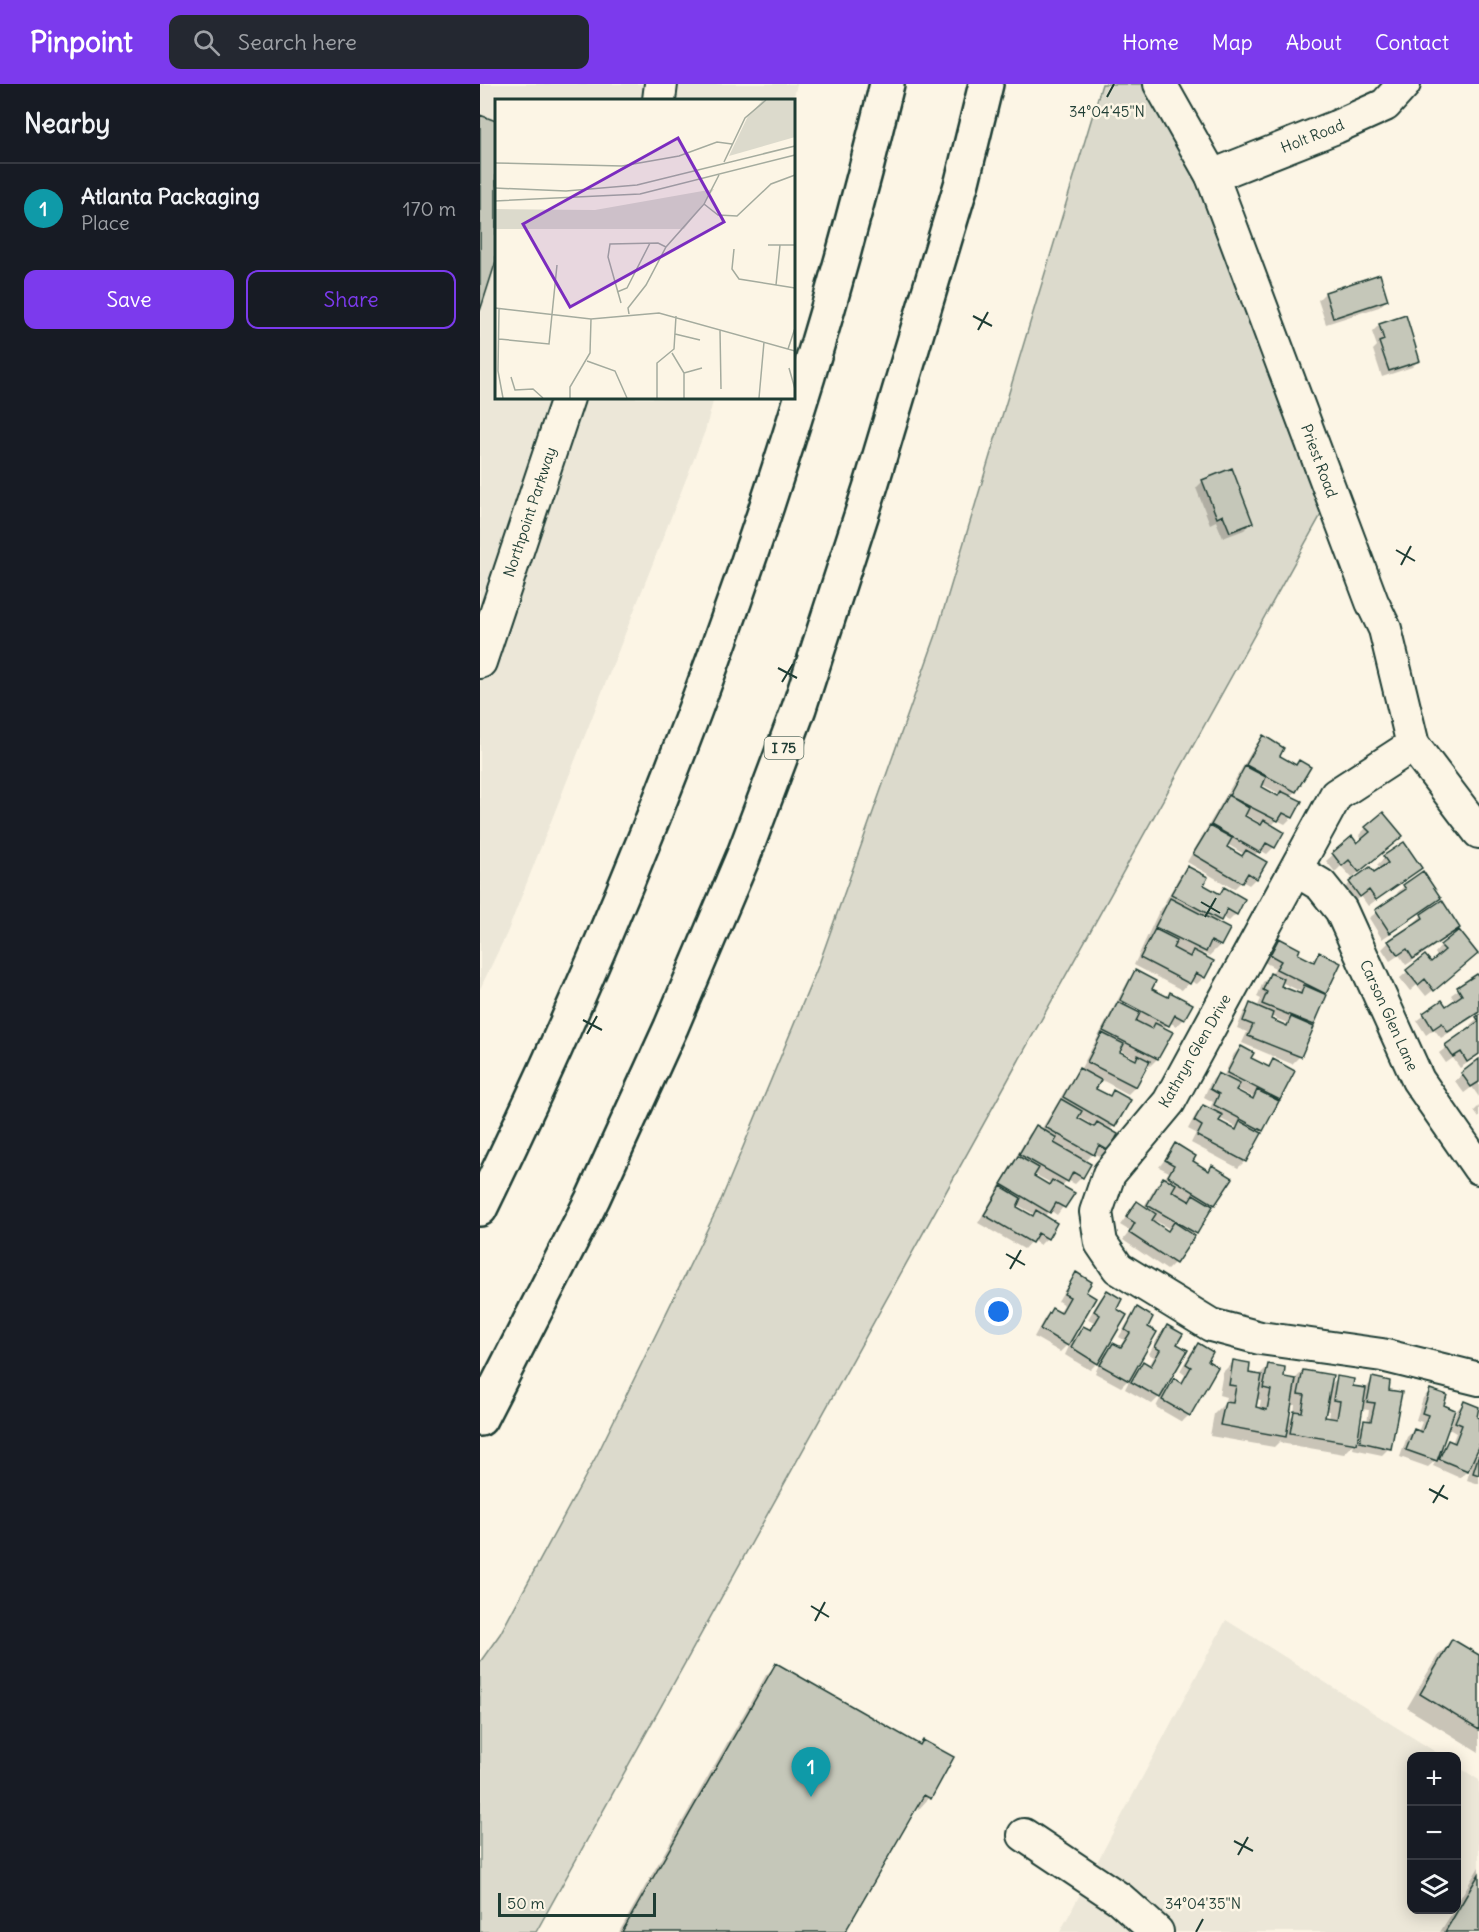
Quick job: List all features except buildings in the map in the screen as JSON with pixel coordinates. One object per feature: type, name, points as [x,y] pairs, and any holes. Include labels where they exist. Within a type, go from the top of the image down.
[{"type":"highway","points":[[480,1209],[565,1026],[630,873],[735,601],[793,426],[825,320],[887,84]]},
{"type":"highway","name":"I 75","points":[[480,1414],[501,1380],[593,1198],[671,1028],[742,857],[799,708],[872,483],[962,182],[986,84]]},
{"type":"highway","points":[[480,1419],[501,1380]]},
{"type":"street","points":[[658,99],[661,84]]},
{"type":"street","name":"Priest Road","points":[[1160,84],[1212,176],[1372,602],[1385,629],[1413,745],[1479,832]]},
{"type":"street","name":"Holt Road","points":[[1212,176],[1385,105],[1404,84]]},
{"type":"street","name":"Northpoint Parkway","points":[[480,662],[568,399]]},
{"type":"street","name":"Kathryn Glen Drive","points":[[1413,745],[1336,795],[1169,1102],[1109,1174],[1096,1212],[1101,1243],[1118,1268],[1211,1325],[1260,1338],[1382,1355],[1479,1379]]},
{"type":"street","name":"Carson Glen Lane","points":[[1296,870],[1321,885],[1341,910],[1418,1080],[1479,1168]]},
{"type":"street","points":[[1024,1835],[1120,1899],[1157,1932]]},
{"type":"shaded area","points":[[480,84],[797,84],[793,99],[495,99],[495,399],[714,399],[705,431],[507,933],[480,989]]},
{"type":"shaded area","points":[[1102,84],[1161,84],[1338,484],[536,1932],[480,1932],[480,1662],[500,1634],[598,1453],[719,1205],[819,964],[936,635]]},
{"type":"shaded area","points":[[1226,1620],[1436,1752],[1407,1752],[1407,1914],[1461,1914],[1461,1769],[1479,1780],[1479,1932],[1060,1932]]},
{"type":"place","name":"Atlanta Packaging","points":[[811,1797]]}]
